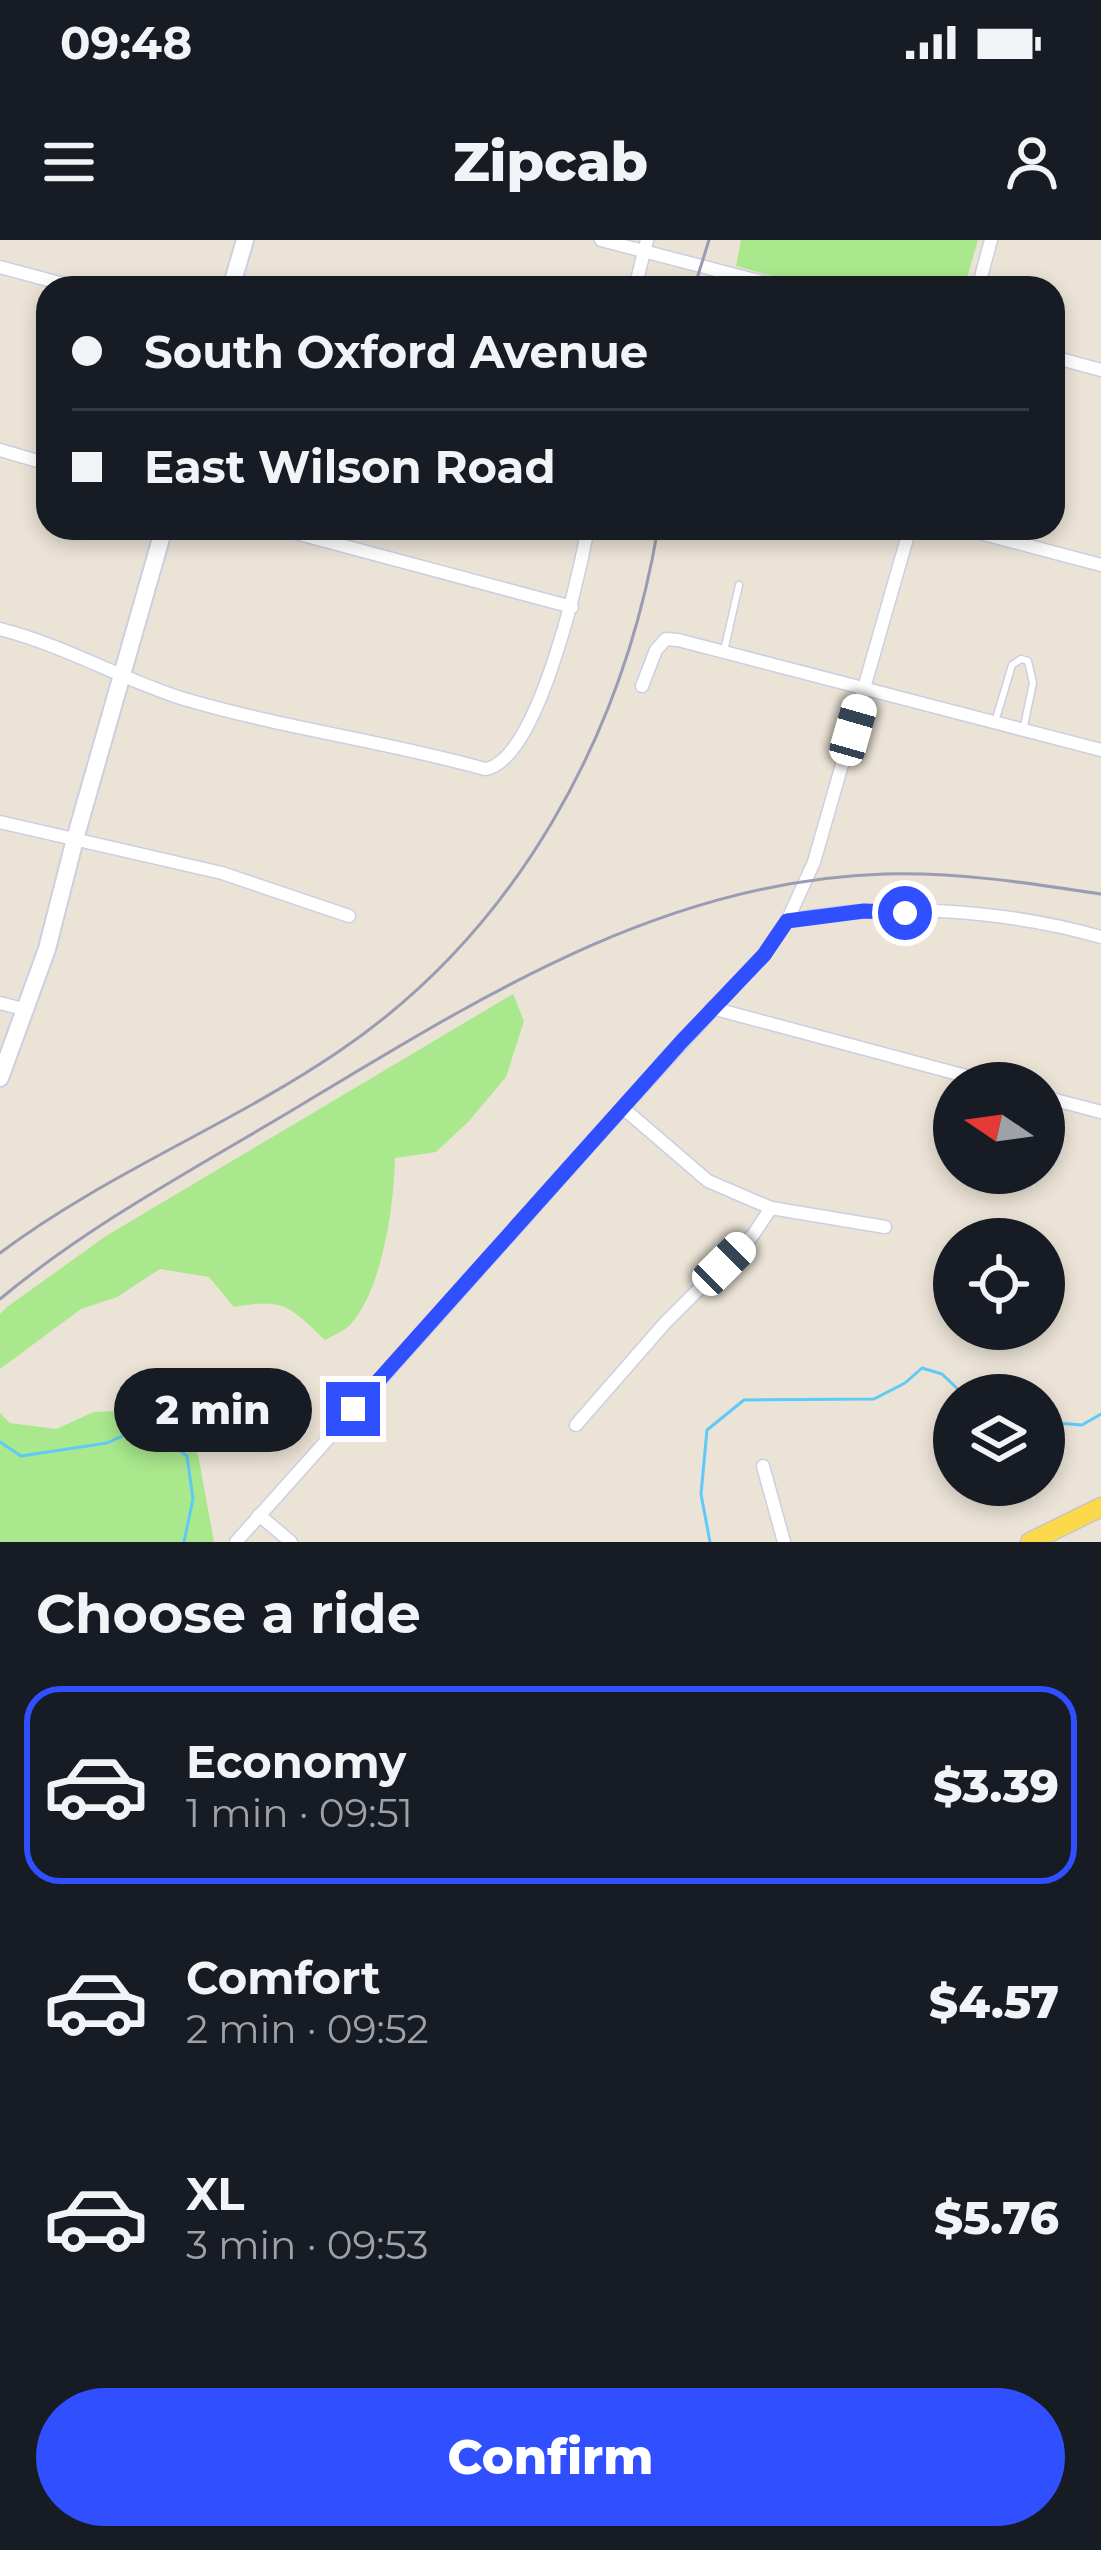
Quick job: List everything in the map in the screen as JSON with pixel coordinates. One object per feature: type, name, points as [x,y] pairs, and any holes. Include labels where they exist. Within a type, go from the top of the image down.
[{"type":"main road","points":[[1030,1542],[1101,1507]]},
{"type":"street","points":[[234,276],[245,240]]},
{"type":"street","points":[[601,240],[645,246],[744,276]]},
{"type":"street","points":[[981,276],[991,240]]},
{"type":"street","points":[[637,276],[645,246]]},
{"type":"street","points":[[0,267],[36,277]]},
{"type":"street","points":[[1065,360],[1101,370]]},
{"type":"street","points":[[0,450],[36,460]]},
{"type":"street","points":[[0,1078],[47,949],[161,540]]},
{"type":"street","points":[[322,540],[572,607]]},
{"type":"street","points":[[0,629],[75,653],[122,677],[286,728],[495,768],[510,755],[555,662],[586,540]]},
{"type":"street","points":[[236,1542],[764,955],[787,921],[814,862],[907,540]]},
{"type":"street","points":[[1007,540],[1101,565]]},
{"type":"street","points":[[642,686],[656,650],[666,639],[1101,750]]},
{"type":"street","points":[[0,822],[222,873],[350,916]]},
{"type":"street","points":[[787,921],[864,911],[988,916],[1101,937]]},
{"type":"street","points":[[0,1003],[27,1010]]},
{"type":"street","points":[[712,1008],[933,1067]]},
{"type":"street","points":[[1065,1103],[1101,1112]]},
{"type":"street","points":[[622,1108],[708,1180],[771,1208],[885,1227]]},
{"type":"street","points":[[576,1425],[665,1323],[753,1234],[771,1208]]},
{"type":"street","points":[[763,1466],[784,1542]]},
{"type":"street","points":[[259,1515],[291,1542]]},
{"type":"lane","points":[[724,651],[739,585]]},
{"type":"lane","points":[[995,722],[1012,664],[1028,661],[1033,683],[1023,730]]},
{"type":"green space","points":[[741,240],[978,240],[968,276],[772,276],[736,266]]},
{"type":"green space","points":[[513,994],[524,1021],[506,1077],[436,1152],[395,1158],[389,1222],[378,1268],[371,1290],[347,1327],[325,1340],[285,1307],[234,1307],[209,1277],[160,1269],[117,1297],[81,1309],[0,1369],[0,1314],[7,1307],[106,1236]]},
{"type":"green space","points":[[145,1410],[178,1423],[198,1455],[214,1542],[0,1542],[0,1413],[10,1423],[56,1429],[94,1412]]},
{"type":"waterway","points":[[710,1542],[701,1494],[707,1430],[744,1400],[874,1399],[922,1368],[942,1374]]},
{"type":"waterway","points":[[1065,1424],[1082,1425],[1101,1414]]},
{"type":"waterway","points":[[0,1442],[21,1456],[107,1443],[138,1429],[157,1433],[187,1456],[193,1499],[184,1542]]},
{"type":"railway","points":[[698,276],[709,240]]},
{"type":"railway","points":[[0,1253],[82,1199],[338,1052],[401,1004],[458,949],[508,888],[552,823],[588,754],[642,605],[656,540]]},
{"type":"railway","points":[[0,1299],[142,1199],[430,1028],[573,954],[647,923],[723,898],[802,882],[884,874],[966,877],[1101,894]]},
{"type":"route","points":[[353,1409],[764,955],[787,921],[864,911],[905,913]]}]
